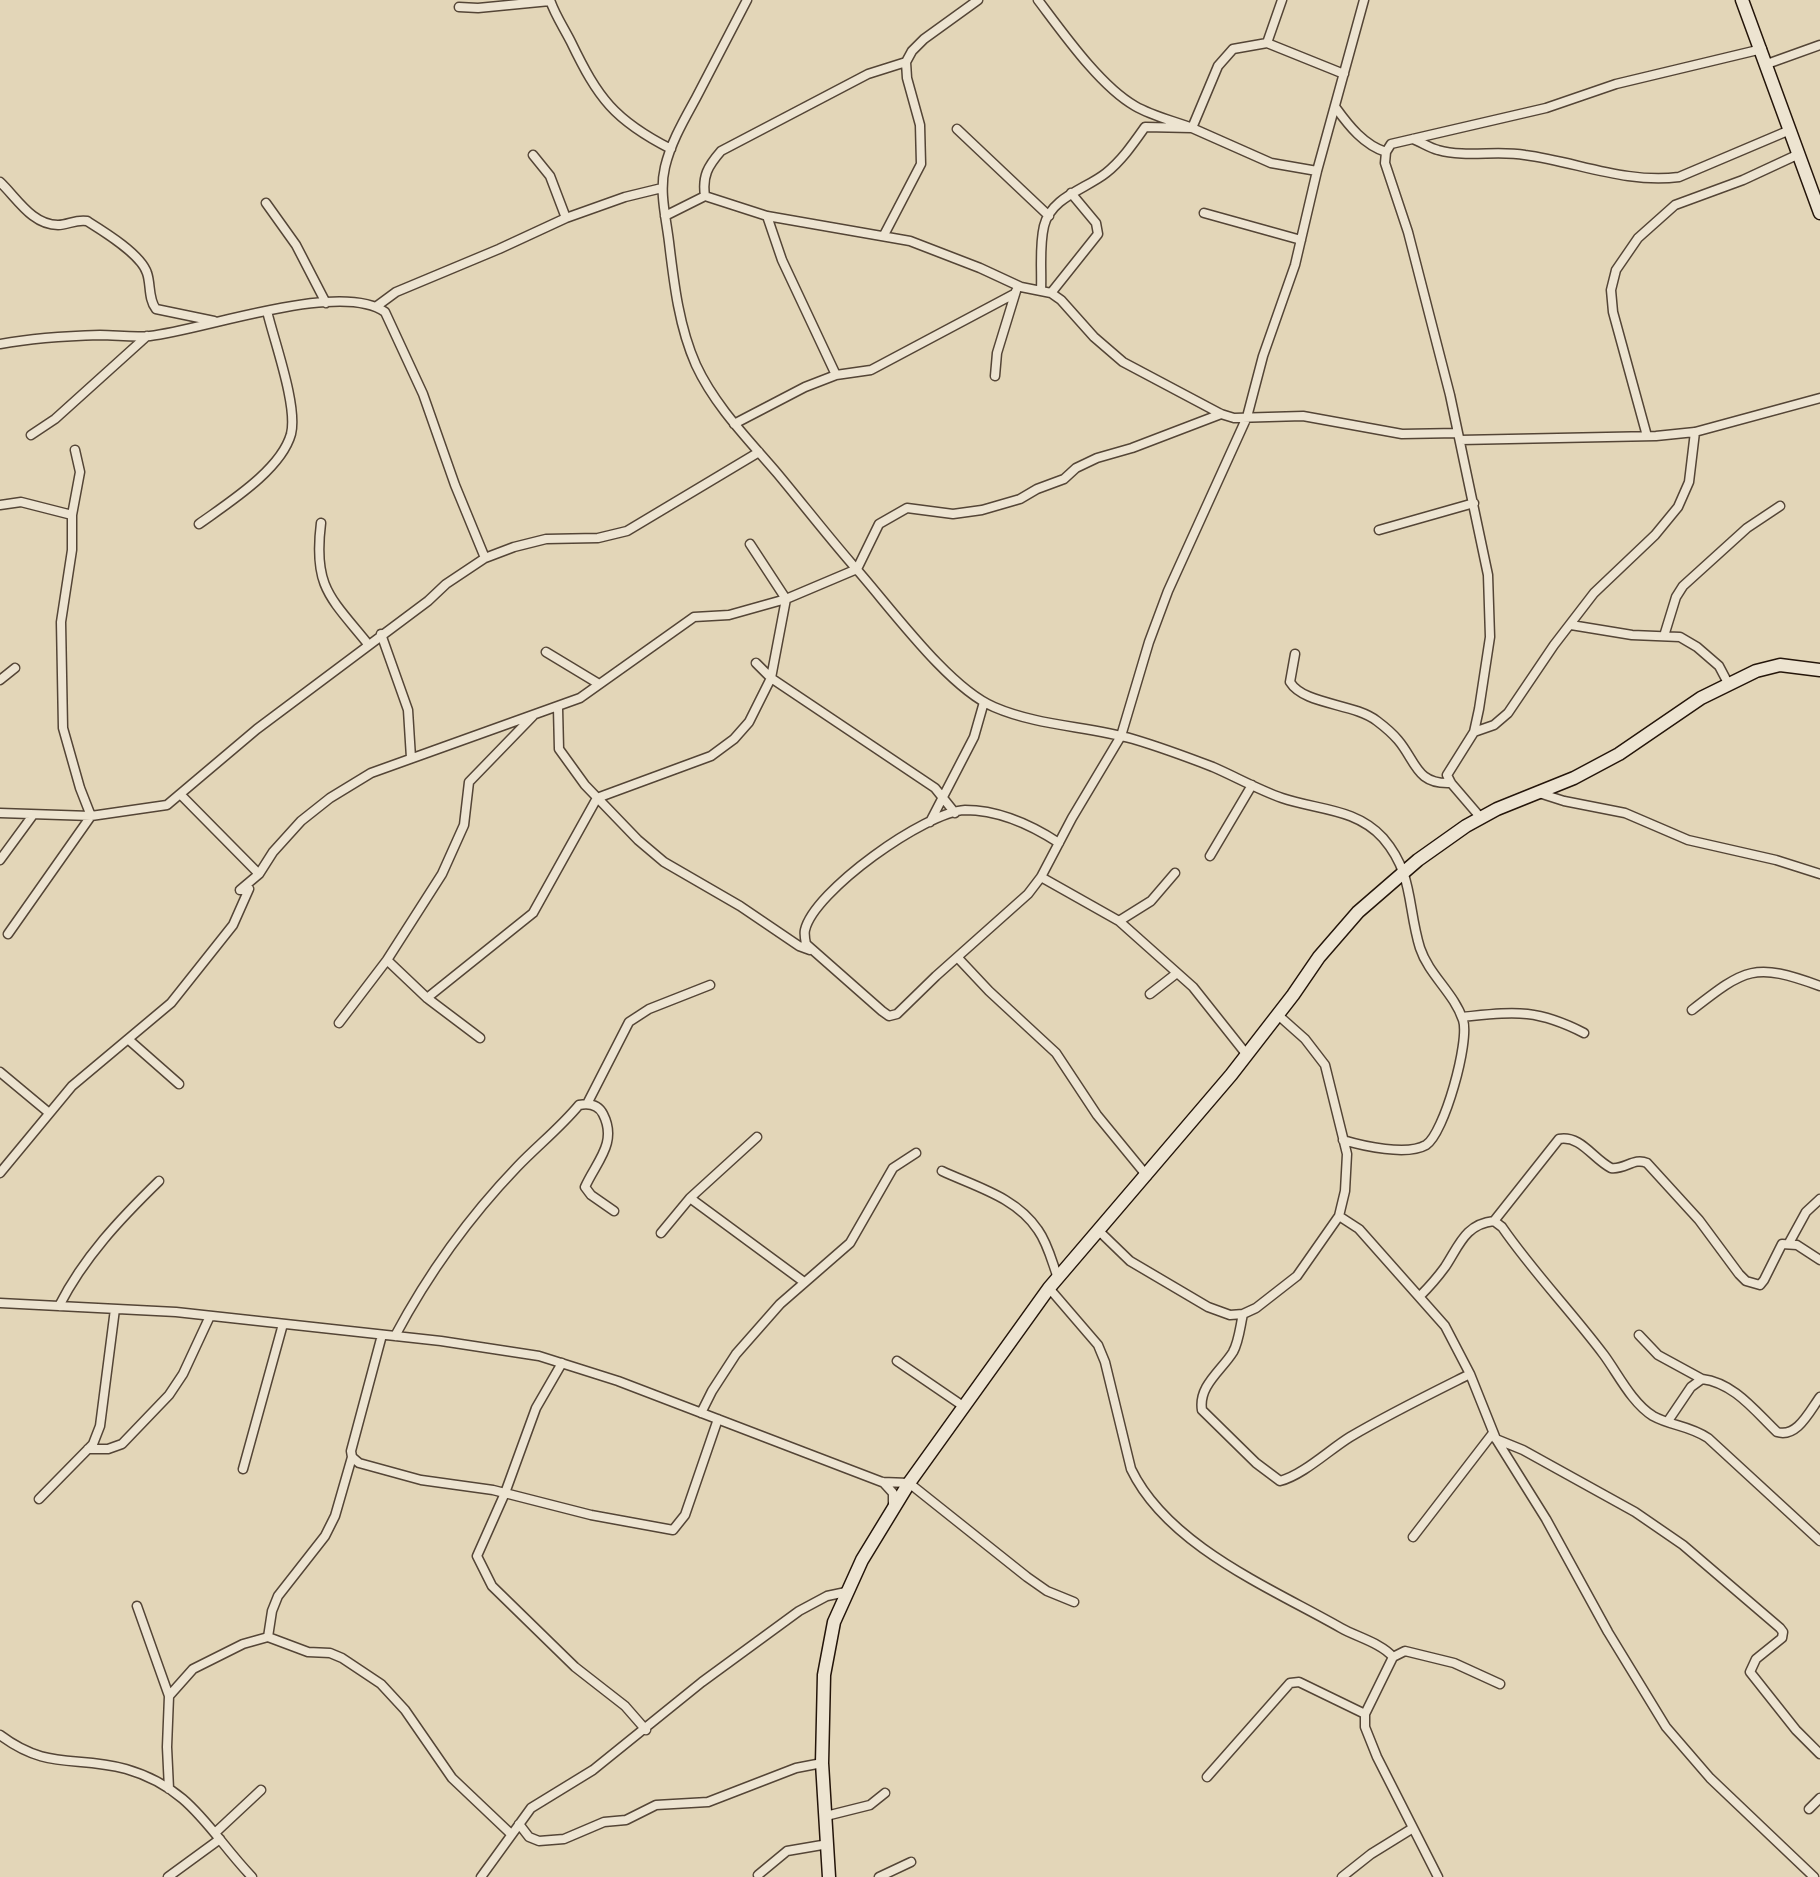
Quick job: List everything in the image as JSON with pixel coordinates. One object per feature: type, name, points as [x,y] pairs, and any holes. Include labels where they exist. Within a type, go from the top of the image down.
[{"type":"main road","points":[[1742,0],[1762,49],[1820,213]]},
{"type":"main road","points":[[830,1877],[822,1763],[822,1724],[828,1652],[834,1622],[846,1592],[893,1506],[1049,1288],[1147,1176],[1247,1055],[1342,929],[1405,871],[1481,818],[1619,754],[1701,698],[1756,671],[1780,665],[1820,670]]},
{"type":"street","points":[[459,7],[478,8],[550,0],[596,91],[616,114],[639,133],[670,149]]},
{"type":"street","points":[[747,0],[670,149],[662,188],[683,331],[696,366],[712,395],[734,424],[947,672],[974,698],[1037,721],[1121,736],[1203,764],[1282,798],[1339,810],[1359,819],[1381,836],[1405,871],[1417,938],[1424,958],[1462,1017],[1466,1040],[1460,1065],[1433,1139],[1424,1147],[1413,1150],[1375,1148],[1343,1140]]},
{"type":"street","points":[[884,236],[921,164],[920,125],[907,78],[906,62],[912,51],[924,39],[978,0]]},
{"type":"street","points":[[1038,0],[1073,46],[1106,82],[1135,106],[1271,163],[1317,171]]},
{"type":"street","points":[[1267,43],[1282,0]]},
{"type":"street","points":[[1059,843],[1017,820],[965,810],[930,822],[886,847],[816,908],[804,932],[806,944],[889,1016],[897,1014],[1012,911],[1041,877],[1121,736],[1149,642],[1168,591],[1246,417],[1263,356],[1296,265],[1317,171],[1364,0]]},
{"type":"street","points":[[1192,128],[1218,66],[1233,49],[1267,43],[1344,74]]},
{"type":"street","points":[[1767,64],[1820,45]]},
{"type":"street","points":[[1481,818],[1451,783],[1447,775],[1474,732],[1487,657],[1490,604],[1488,575],[1459,436],[1408,232],[1385,163],[1386,152],[1391,144],[1546,108],[1616,84],[1762,49]]},
{"type":"street","points":[[705,196],[703,184],[706,167],[721,151],[868,74],[906,62]]},
{"type":"street","points":[[1336,108],[1364,140],[1386,152]]},
{"type":"street","points":[[1041,291],[1044,225],[1049,216],[1071,193],[1106,173],[1125,156],[1145,127],[1192,128]]},
{"type":"street","points":[[957,129],[1049,216]]},
{"type":"street","points":[[1413,139],[1437,150],[1457,153],[1526,155],[1631,177],[1659,180],[1679,177],[1790,130]]},
{"type":"street","points":[[1647,436],[1613,312],[1611,290],[1616,270],[1638,238],[1675,205],[1721,189],[1799,154]]},
{"type":"street","points":[[533,155],[550,176],[566,218]]},
{"type":"street","points":[[0,182],[31,214],[47,223],[87,221],[129,250],[147,271],[152,304],[156,309],[217,322]]},
{"type":"street","points":[[377,306],[396,292],[566,218],[625,197],[662,188]]},
{"type":"street","points":[[1051,293],[1098,234],[1096,223],[1071,193]]},
{"type":"street","points":[[665,216],[705,196],[766,216],[884,236],[948,255],[1017,290],[1051,293],[1061,300],[1094,336],[1123,362],[1221,414],[1234,418],[1303,416],[1402,434],[1647,436],[1695,432],[1820,398]]},
{"type":"street","points":[[266,203],[296,245],[326,303]]},
{"type":"street","points":[[1204,213],[1301,240]]},
{"type":"street","points":[[766,216],[782,260],[836,375]]},
{"type":"street","points":[[734,424],[779,398],[836,375],[871,370],[1017,290]]},
{"type":"street","points":[[995,375],[997,353],[1017,290]]},
{"type":"street","points":[[0,344],[63,336],[147,336],[267,311],[326,303],[348,302],[377,306],[385,312],[423,394],[455,485],[485,558]]},
{"type":"street","points":[[199,524],[241,493],[271,466],[285,448],[291,433],[291,403],[267,311]]},
{"type":"street","points":[[31,435],[55,419],[147,336]]},
{"type":"street","points":[[0,1173],[48,1112],[89,1070],[129,1040],[171,1003],[233,925],[249,889],[240,890],[259,874],[273,852],[301,821],[330,798],[371,774],[411,758],[558,708],[580,698],[694,617],[729,615],[786,599],[857,569],[879,524],[906,508],[952,514],[982,510],[1020,499],[1064,479],[1076,468],[1097,458],[1142,445],[1221,414]]},
{"type":"street","points":[[1474,732],[1494,725],[1508,713],[1594,593],[1655,535],[1678,507],[1689,482],[1695,432]]},
{"type":"street","points":[[75,450],[80,472],[72,515],[72,550],[61,621],[63,728],[76,777],[91,816]]},
{"type":"street","points":[[0,813],[91,816],[167,805],[249,736],[381,634],[485,558],[546,539],[598,538],[627,531],[759,452]]},
{"type":"street","points":[[0,505],[21,502],[72,515]]},
{"type":"street","points":[[1379,530],[1474,503]]},
{"type":"street","points":[[1664,636],[1673,605],[1683,586],[1747,528],[1780,506]]},
{"type":"street","points":[[321,523],[317,550],[319,570],[325,586],[368,644]]},
{"type":"street","points":[[427,998],[533,912],[597,798],[711,756],[734,739],[749,722],[771,678],[786,599],[750,544]]},
{"type":"street","points":[[1571,625],[1632,635],[1680,637],[1697,646],[1719,666],[1729,685]]},
{"type":"street","points":[[381,634],[408,710],[411,758]]},
{"type":"street","points":[[546,652],[599,684]]},
{"type":"street","points":[[1295,654],[1290,682],[1294,689],[1305,695],[1366,714],[1399,740],[1416,770],[1429,780],[1451,783]]},
{"type":"street","points":[[756,663],[771,678],[935,788],[954,813]]},
{"type":"street","points":[[0,680],[15,668]]},
{"type":"street","points":[[930,822],[974,737],[984,702]]},
{"type":"street","points":[[558,708],[559,749],[597,798],[664,862],[740,906],[799,946],[811,950]]},
{"type":"street","points":[[339,1023],[387,960],[418,914],[456,846],[464,825],[469,782],[536,714]]},
{"type":"street","points":[[1210,856],[1252,785]]},
{"type":"street","points":[[1539,793],[1564,801],[1625,813],[1688,840],[1776,860],[1820,874]]},
{"type":"street","points":[[181,795],[259,874]]},
{"type":"street","points":[[0,860],[33,814]]},
{"type":"street","points":[[8,934],[91,816]]},
{"type":"street","points":[[1119,921],[1151,901],[1175,873]]},
{"type":"street","points":[[1041,877],[1119,921],[1193,987],[1247,1055]]},
{"type":"street","points":[[958,958],[989,992],[1056,1053],[1097,1115],[1147,1176]]},
{"type":"street","points":[[387,960],[427,998],[480,1038]]},
{"type":"street","points":[[1692,1010],[1739,977],[1758,970],[1775,972],[1820,986]]},
{"type":"street","points":[[1150,994],[1177,974]]},
{"type":"street","points":[[587,1104],[629,1022],[649,1009],[710,985]]},
{"type":"street","points":[[1462,1017],[1525,1012],[1561,1021],[1584,1033]]},
{"type":"street","points":[[1099,1230],[1130,1261],[1208,1308],[1230,1315],[1243,1314],[1272,1297],[1298,1276],[1340,1216],[1345,1191],[1347,1154],[1325,1065],[1305,1039],[1278,1015]]},
{"type":"street","points":[[129,1040],[178,1084]]},
{"type":"street","points":[[0,1072],[48,1112]]},
{"type":"street","points":[[394,1336],[442,1260],[481,1210],[515,1169],[560,1129],[579,1106],[587,1104],[601,1110],[609,1128],[609,1140],[589,1178],[586,1191],[614,1211]]},
{"type":"street","points":[[660,1233],[690,1198],[757,1137]]},
{"type":"street","points":[[1494,1221],[1558,1139],[1568,1137],[1611,1168],[1617,1169],[1636,1161],[1647,1163],[1693,1212],[1739,1274],[1753,1284],[1760,1285],[1764,1280],[1782,1245],[1789,1243],[1820,1260]]},
{"type":"street","points":[[701,1413],[712,1390],[736,1354],[780,1304],[850,1243],[893,1168],[916,1153]]},
{"type":"street","points":[[942,1172],[985,1188],[1004,1199],[1029,1219],[1039,1231],[1058,1278]]},
{"type":"street","points":[[60,1306],[74,1278],[105,1237],[159,1181]]},
{"type":"street","points":[[690,1198],[804,1282]]},
{"type":"street","points":[[1789,1243],[1806,1212],[1820,1199]]},
{"type":"street","points":[[1340,1216],[1359,1229],[1445,1326],[1470,1374],[1495,1436],[1546,1519],[1608,1632],[1666,1726],[1710,1778],[1814,1877]]},
{"type":"street","points":[[1420,1296],[1435,1282],[1468,1230],[1482,1222],[1494,1221],[1502,1227],[1540,1279],[1652,1415],[1693,1428],[1708,1438],[1820,1541]]},
{"type":"street","points":[[1049,1288],[1098,1345],[1105,1362],[1131,1469],[1138,1484],[1161,1511],[1204,1549],[1357,1638],[1387,1651],[1393,1657]]},
{"type":"street","points":[[0,1303],[210,1316],[508,1350],[562,1363],[718,1419],[882,1482],[909,1483],[1027,1577],[1047,1591],[1074,1602]]},
{"type":"street","points":[[39,1499],[88,1449],[100,1426],[115,1310]]},
{"type":"street","points":[[1243,1314],[1233,1351],[1204,1391],[1200,1401],[1202,1410],[1256,1463],[1280,1481],[1296,1474],[1322,1455],[1383,1418],[1470,1374]]},
{"type":"street","points":[[88,1449],[108,1449],[122,1444],[155,1410],[183,1374],[210,1316]]},
{"type":"street","points":[[243,1468],[283,1324]]},
{"type":"street","points":[[268,1637],[272,1611],[278,1596],[325,1536],[335,1516],[382,1335]]},
{"type":"street","points":[[1639,1335],[1658,1355],[1702,1379],[1733,1390],[1777,1432],[1785,1435],[1793,1433],[1820,1397]]},
{"type":"street","points":[[897,1362],[963,1406]]},
{"type":"street","points":[[562,1363],[536,1408],[505,1493],[477,1556],[492,1586],[575,1667],[625,1706],[646,1730]]},
{"type":"street","points":[[1668,1421],[1690,1387],[1702,1379]]},
{"type":"street","points":[[352,1457],[359,1463],[421,1480],[505,1493],[591,1515],[673,1530],[685,1515],[718,1419]]},
{"type":"street","points":[[1413,1537],[1495,1436]]},
{"type":"street","points":[[1495,1436],[1635,1512],[1683,1545],[1780,1628],[1783,1632],[1782,1638],[1756,1659],[1750,1672],[1796,1730],[1820,1754]]},
{"type":"street","points":[[882,1482],[892,1493],[893,1506]]},
{"type":"street","points":[[481,1877],[531,1808],[593,1770],[646,1730],[702,1682],[799,1611],[827,1596],[846,1592]]},
{"type":"street","points":[[137,1606],[169,1696],[167,1748],[169,1789]]},
{"type":"street","points":[[169,1696],[193,1669],[243,1644],[268,1637],[308,1652],[330,1653],[381,1683],[405,1710],[452,1778],[511,1834]]},
{"type":"street","points":[[1438,1877],[1377,1757],[1365,1727],[1365,1714],[1393,1657],[1405,1651],[1434,1658],[1500,1684]]},
{"type":"street","points":[[1207,1777],[1290,1683],[1299,1682],[1365,1714]]},
{"type":"street","points":[[0,1735],[15,1746],[42,1758],[125,1769],[169,1789],[201,1815],[252,1877]]},
{"type":"street","points":[[519,1824],[530,1837],[539,1841],[564,1839],[604,1822],[626,1820],[656,1805],[708,1802],[796,1768],[822,1763]]},
{"type":"street","points":[[168,1877],[218,1836],[261,1790]]},
{"type":"street","points":[[826,1816],[870,1805],[885,1793]]},
{"type":"street","points":[[1809,1809],[1820,1798]]},
{"type":"street","points":[[1342,1877],[1371,1854],[1413,1828]]},
{"type":"street","points":[[758,1875],[787,1851],[828,1844]]},
{"type":"street","points":[[879,1877],[911,1862]]}]
